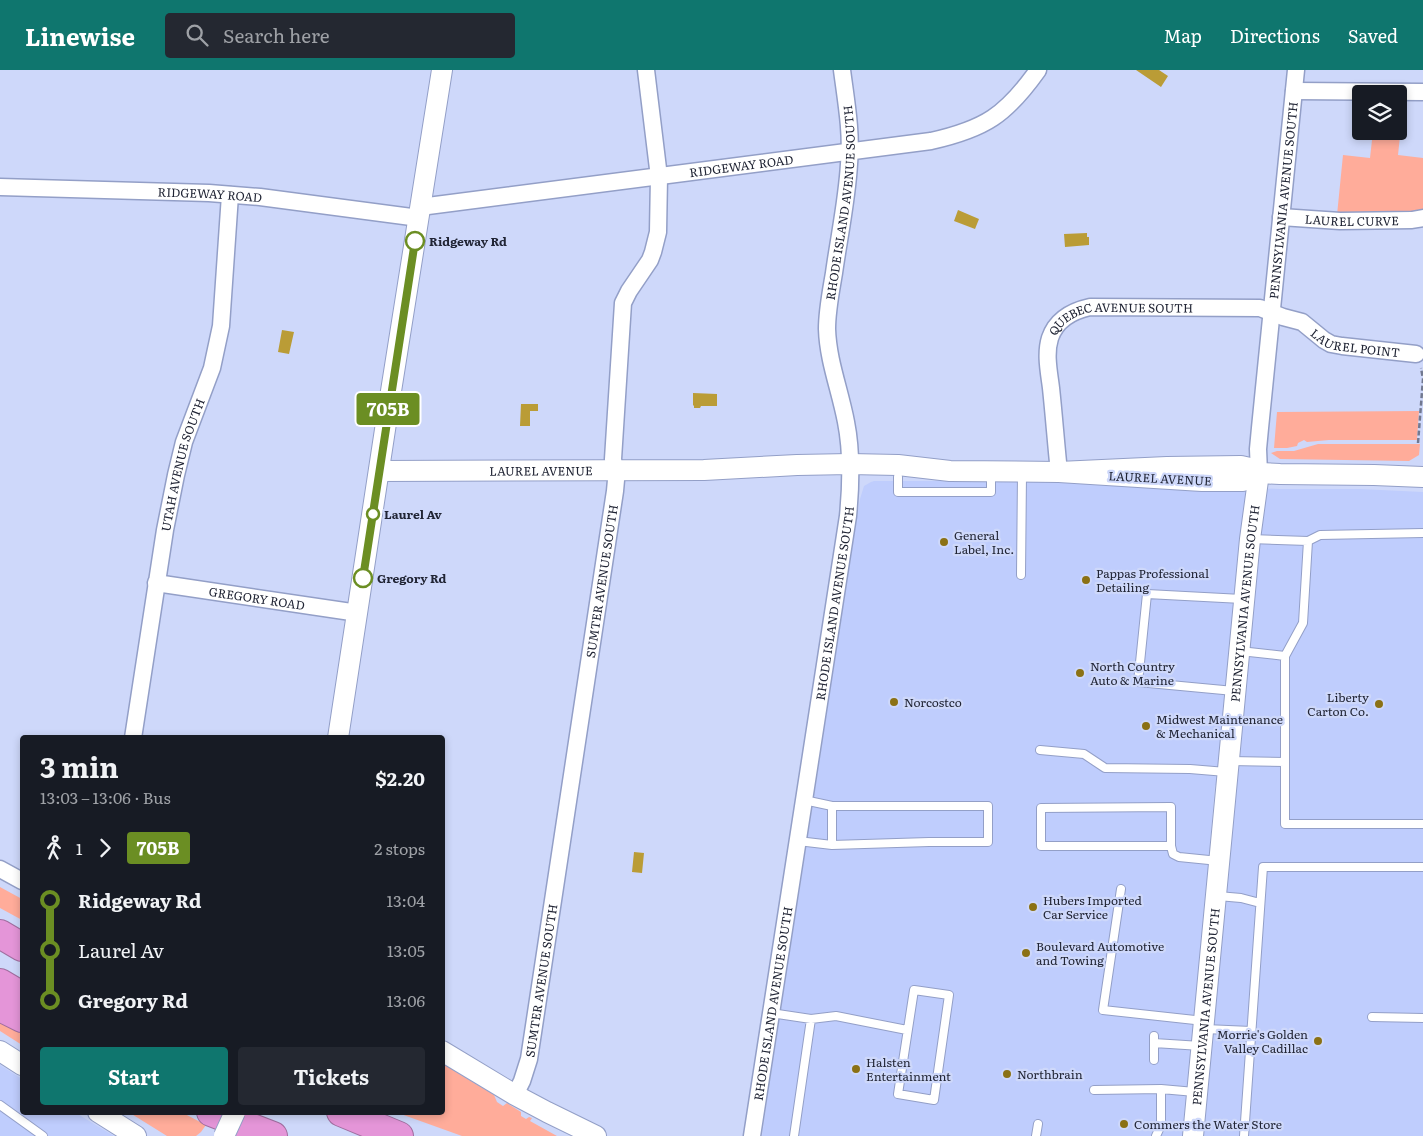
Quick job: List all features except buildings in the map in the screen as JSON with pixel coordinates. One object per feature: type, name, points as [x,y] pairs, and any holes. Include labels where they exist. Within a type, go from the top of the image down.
[{"type":"highway","points":[[0,934],[20,946]]},
{"type":"highway","points":[[0,983],[20,995]]},
{"type":"highway","points":[[0,1007],[20,1017]]},
{"type":"highway","points":[[220,1115],[273,1136]]},
{"type":"highway","points":[[242,1115],[281,1136]]},
{"type":"highway","points":[[348,1115],[399,1136]]},
{"type":"street","points":[[338,735],[442,70]]},
{"type":"street","name":"SUMTER AVENUE SOUTH","points":[[515,1095],[529,1059],[615,491],[613,460],[623,303],[653,252],[658,232],[659,177],[646,70]]},
{"type":"street","name":"RHODE ISLAND AVENUE SOUTH","points":[[752,1136],[848,516],[850,470],[846,424],[831,364],[827,329],[829,300],[846,194],[850,151],[842,70]]},
{"type":"street","name":"RIDGEWAY ROAD","points":[[0,187],[209,193],[419,213],[659,177],[931,141],[962,133],[989,121],[1002,112],[1024,90],[1038,70]]},
{"type":"street","name":"PENNSYLVANIA AVENUE SOUTH","points":[[1193,1136],[1244,599],[1259,473],[1258,449],[1296,70]]},
{"type":"street","points":[[1294,91],[1423,92]]},
{"type":"street","name":"UTAH AVENUE SOUTH","points":[[133,735],[165,530],[184,442],[212,368],[221,326],[230,195]]},
{"type":"street","name":"LAUREL CURVE","points":[[1281,217],[1340,221],[1412,220],[1423,218]]},
{"type":"street","name":"QUEBEC AVENUE SOUTH","points":[[1059,472],[1048,346],[1052,332],[1066,316],[1090,307],[1253,307],[1272,313]]},
{"type":"street","name":"LAUREL POINT","points":[[1272,313],[1302,322],[1324,340],[1332,344],[1416,354]]},
{"type":"street","name":"LAUREL AVENUE","points":[[379,471],[704,470],[767,475],[898,465],[950,471],[1022,472],[1241,466],[1259,473],[1423,477]]},
{"type":"street","name":"LAUREL AVENUE","points":[[850,470],[898,477],[950,471]]},
{"type":"street","name":"GREGORY ROAD","points":[[156,583],[358,612]]},
{"type":"street","points":[[0,869],[20,880]]},
{"type":"street","points":[[0,1051],[20,1064]]},
{"type":"street","points":[[445,1053],[515,1095],[561,1120],[596,1136]]},
{"type":"street","points":[[103,1115],[136,1136]]},
{"type":"street","points":[[224,1136],[235,1115]]},
{"type":"lane","points":[[898,477],[898,492],[991,492],[991,471]]},
{"type":"lane","points":[[1021,575],[1022,472]]},
{"type":"lane","points":[[1250,539],[1308,541],[1320,535],[1423,533]]},
{"type":"lane","points":[[1308,541],[1303,623],[1285,656],[1285,824],[1423,824]]},
{"type":"lane","points":[[1235,691],[1138,682],[1147,594],[1244,599]]},
{"type":"lane","points":[[1240,651],[1285,656]]},
{"type":"lane","points":[[1040,750],[1084,754],[1105,768],[1190,769],[1285,762]]},
{"type":"lane","points":[[798,841],[832,845],[988,842],[988,806],[832,806],[804,800]]},
{"type":"lane","points":[[832,806],[832,845]]},
{"type":"lane","points":[[1171,846],[1041,846],[1041,808],[1171,807],[1171,846],[1173,854],[1180,857],[1219,861]]},
{"type":"lane","points":[[1244,1136],[1263,867],[1423,867]]},
{"type":"lane","points":[[1122,889],[1103,1010],[1203,1032]]},
{"type":"lane","points":[[1216,896],[1241,898],[1260,903]]},
{"type":"lane","points":[[914,990],[950,995],[934,1100],[898,1094],[908,1030],[914,990]]},
{"type":"lane","points":[[771,1013],[811,1019],[836,1016],[908,1030]]},
{"type":"lane","points":[[1372,1017],[1423,1018]]},
{"type":"lane","points":[[794,1136],[811,1019]]},
{"type":"lane","points":[[1154,1060],[1154,1039],[1203,1032],[1251,1031]]},
{"type":"lane","points":[[1094,1090],[1161,1089],[1198,1092]]},
{"type":"lane","points":[[1156,1136],[1161,1125],[1161,1089]]},
{"type":"lane","points":[[0,1105],[43,1136]]},
{"type":"lane","points":[[1036,1136],[1038,1124]]},
{"type":"path","points":[[1416,354],[1423,373],[1418,443]]},
{"type":"shaded area","points":[[1136,70],[1159,70],[1168,76],[1161,87]]},
{"type":"shaded area","points":[[1372,140],[1400,140],[1398,155],[1423,158],[1423,209],[1419,212],[1337,215],[1343,155],[1370,158]]},
{"type":"shaded area","points":[[958,210],[979,219],[975,229],[954,221]]},
{"type":"shaded area","points":[[1087,233],[1089,245],[1065,247],[1064,234]]},
{"type":"shaded area","points":[[282,330],[294,332],[289,354],[278,352]]},
{"type":"shaded area","points":[[693,393],[717,394],[717,406],[694,408]]},
{"type":"shaded area","points":[[521,404],[538,404],[538,411],[530,411],[530,426],[520,426]]},
{"type":"shaded area","points":[[1419,411],[1417,440],[1329,440],[1307,442],[1304,440],[1298,443],[1297,446],[1274,448],[1277,412]]},
{"type":"shaded area","points":[[1318,444],[1420,444],[1419,455],[1409,461],[1280,459],[1271,453],[1294,451]]},
{"type":"shaded area","points":[[1071,481],[1423,492],[1423,1136],[762,1136],[860,499],[864,486],[871,482]],"holes":[[[1215,785],[1236,786],[1231,843],[1210,844]]]},
{"type":"shaded area","points":[[634,852],[644,853],[642,873],[632,872]]},
{"type":"shaded area","points":[[0,887],[20,898],[20,919],[0,908]]},
{"type":"shaded area","points":[[0,1015],[20,1026],[20,1044],[0,1031]]},
{"type":"shaded area","points":[[0,1065],[20,1078],[20,1115],[79,1115],[114,1136],[0,1136]]},
{"type":"shaded area","points":[[445,1065],[494,1095],[497,1102],[503,1106],[507,1103],[521,1112],[521,1116],[526,1119],[532,1118],[530,1121],[557,1136],[462,1136],[404,1115],[445,1115]]},
{"type":"shaded area","points":[[133,1115],[187,1115],[206,1125],[196,1136],[167,1136]]},
{"type":"bus line","name":"705B","points":[[363,578],[415,241]]},
{"type":"place","name":"Ridgeway Rd","points":[[415,241]]},
{"type":"place","name":"Laurel Av","points":[[373,514]]},
{"type":"place","name":"General Label, Inc.","points":[[944,542]]},
{"type":"place","name":"Gregory Rd","points":[[363,578]]},
{"type":"place","name":"Pappas Professional Detailing","points":[[1086,580]]},
{"type":"place","name":"North Country Auto & Marine","points":[[1080,673]]},
{"type":"place","name":"Norcostco","points":[[894,702]]},
{"type":"place","name":"Liberty Carton Co.","points":[[1379,704]]},
{"type":"place","name":"Midwest Maintenance & Mechanical","points":[[1146,726]]},
{"type":"place","name":"Hubers Imported Car Service","points":[[1033,907]]},
{"type":"place","name":"Boulevard Automotive and Towing","points":[[1026,953]]},
{"type":"place","name":"Morrie's Golden Valley Cadillac","points":[[1318,1041]]},
{"type":"place","name":"Halsten Entertainment","points":[[856,1069]]},
{"type":"place","name":"Northbrain","points":[[1007,1074]]},
{"type":"place","name":"Commers the Water Store","points":[[1124,1124]]}]
